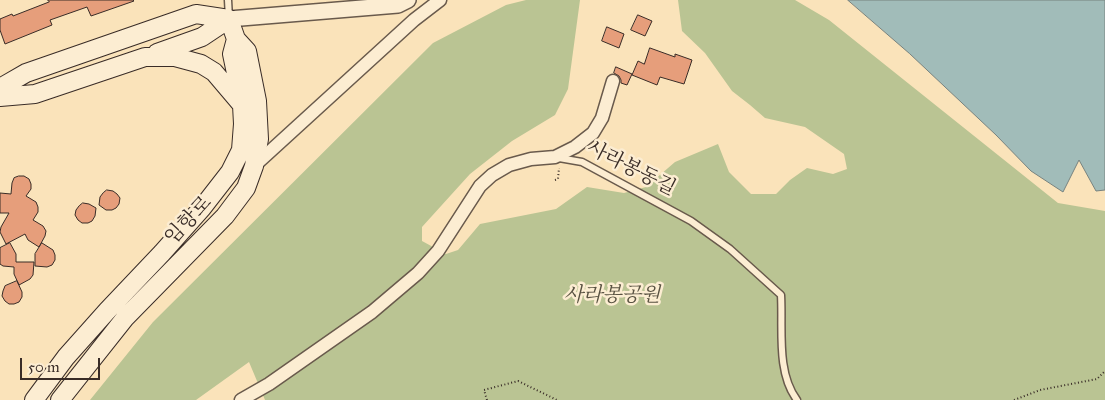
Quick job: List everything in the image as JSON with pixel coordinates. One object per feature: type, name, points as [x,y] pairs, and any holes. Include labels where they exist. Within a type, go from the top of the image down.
[{"type":"main road","points":[[0,88],[26,73],[196,14],[229,19]]},
{"type":"main road","name":"임항로","points":[[60,400],[126,318],[225,216],[246,188],[254,166],[259,138],[257,101],[247,51],[236,39],[229,19]]},
{"type":"main road","points":[[0,97],[35,94],[145,57],[202,36],[229,19]]},
{"type":"main road","name":"임항로","points":[[34,400],[66,357],[195,216],[230,172],[241,150],[243,124],[242,105],[232,54],[236,39]]},
{"type":"main road","points":[[145,57],[176,57],[201,64],[214,72],[242,105]]},
{"type":"street","points":[[229,19],[398,5],[408,0]]},
{"type":"street","points":[[254,166],[414,20],[440,0]]},
{"type":"street","points":[[557,157],[594,133],[602,118],[613,81]]},
{"type":"street","name":"사라봉동길","points":[[241,400],[269,384],[372,312],[418,273],[438,251],[480,186],[492,175],[509,165],[531,159],[557,157]]},
{"type":"lane","points":[[228,0],[229,19]]},
{"type":"lane","name":"사라봉동길","points":[[557,157],[582,162],[691,221],[730,249],[781,295],[781,348],[785,375],[791,393],[797,400]]},
{"type":"path","points":[[555,180],[558,179],[557,157]]},
{"type":"path","points":[[1014,400],[1040,390],[1097,379],[1105,371]]},
{"type":"path","points":[[487,400],[484,390],[518,381],[557,400]]},
{"type":"green space","name":"사라봉공원","points":[[526,0],[580,0],[568,89],[555,115],[512,141],[470,174],[422,227],[422,241],[446,254],[458,250],[480,224],[556,209],[587,187],[624,193],[646,187],[675,162],[718,144],[729,172],[751,194],[776,194],[790,180],[807,168],[833,174],[847,169],[844,154],[805,127],[765,118],[732,91],[705,53],[682,31],[678,0],[795,0],[829,20],[1058,203],[1105,211],[1105,400],[265,400],[249,362],[196,400],[90,400],[153,322],[433,43],[506,5]]},
{"type":"water","points":[[848,0],[1105,0],[1105,190],[1096,191],[1079,160],[1063,192],[1031,171],[996,135],[910,54]]},
{"type":"building","points":[[48,0],[134,1],[91,16],[87,7],[50,20],[52,25],[5,44],[0,30],[0,19],[49,2]]},
{"type":"building","points":[[638,15],[652,21],[645,36],[631,30]]},
{"type":"building","points":[[607,27],[624,34],[619,48],[602,41]]},
{"type":"building","points":[[650,48],[675,57],[675,54],[692,60],[684,84],[660,77],[657,85],[632,75],[638,61],[644,64]]},
{"type":"building","points":[[616,67],[632,74],[627,85],[621,83],[619,76],[614,73]]},
{"type":"building","points":[[19,176],[29,179],[31,189],[26,196],[36,202],[38,207],[38,212],[33,220],[43,226],[46,231],[39,247],[28,240],[25,234],[6,244],[0,232],[9,213],[0,213],[0,193],[11,194],[14,178]]},
{"type":"building","points":[[107,190],[113,191],[120,198],[119,204],[112,210],[106,210],[99,205],[100,197]]},
{"type":"building","points":[[83,203],[96,208],[95,216],[88,223],[82,223],[75,215],[76,210]]},
{"type":"building","points":[[10,243],[16,254],[16,262],[34,262],[33,275],[30,279],[19,285],[14,274],[14,267],[0,264],[0,248]]},
{"type":"building","points":[[42,243],[53,250],[55,255],[52,265],[47,267],[35,266],[35,254]]},
{"type":"building","points":[[17,281],[22,297],[19,302],[9,304],[2,296],[3,291],[5,286]]}]
